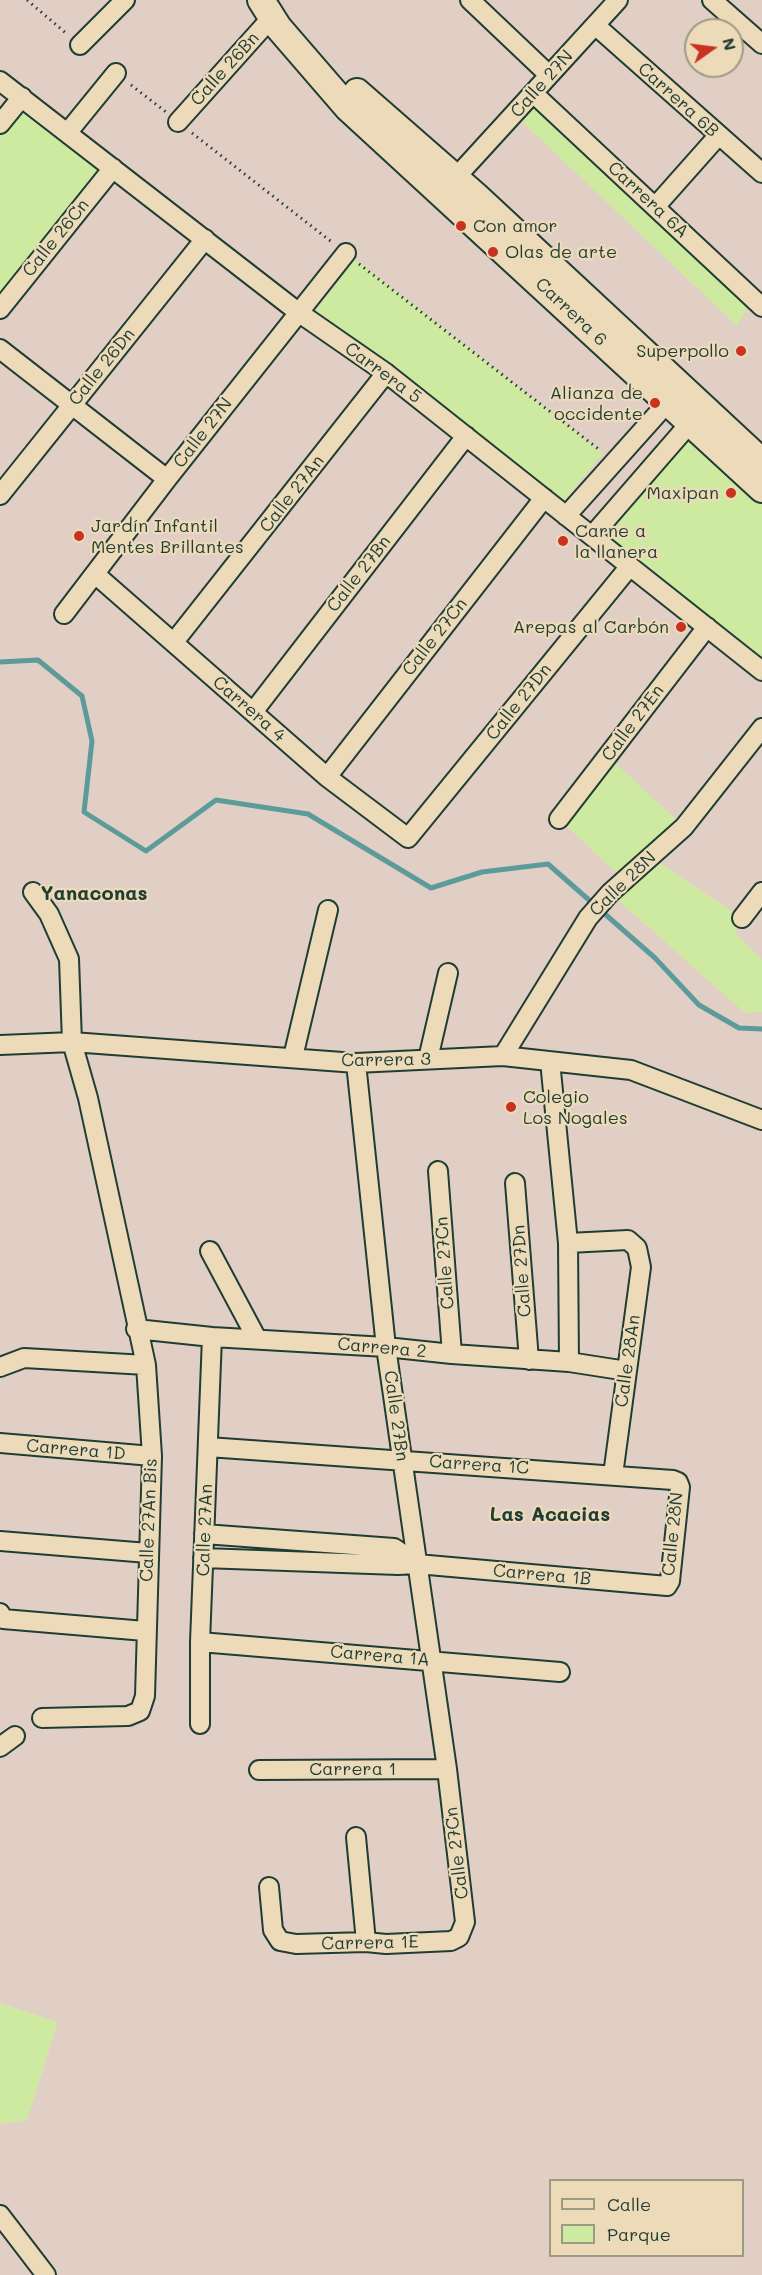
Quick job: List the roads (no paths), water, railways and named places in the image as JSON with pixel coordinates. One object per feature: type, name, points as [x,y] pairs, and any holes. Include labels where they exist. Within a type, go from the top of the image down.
[{"type":"main road","name":"Carrera 6","points":[[270,6],[348,108],[448,186],[697,415],[762,462]]},
{"type":"main road","name":"Carrera 6","points":[[697,415],[762,489]]},
{"type":"street","points":[[80,45],[125,0]]},
{"type":"street","points":[[470,0],[549,75]]},
{"type":"street","points":[[712,0],[762,44]]},
{"type":"street","name":"Calle 27N","points":[[448,186],[595,25],[613,2]]},
{"type":"street","name":"Calle 26Bn","points":[[178,122],[270,6]]},
{"type":"street","name":"Carrera 6B","points":[[595,25],[762,173]]},
{"type":"street","points":[[68,132],[116,73]]},
{"type":"street","name":"Carrera 5","points":[[0,81],[298,312],[386,373],[762,671]]},
{"type":"street","name":"Carrera 6A","points":[[533,93],[762,307]]},
{"type":"street","points":[[0,124],[22,97]]},
{"type":"street","points":[[655,207],[718,136]]},
{"type":"street","name":"Calle 26Cn","points":[[0,309],[112,168]]},
{"type":"street","name":"Calle 26Dn","points":[[0,495],[205,239]]},
{"type":"street","name":"Calle 27N","points":[[64,614],[167,479],[346,253]]},
{"type":"street","points":[[0,349],[167,479]]},
{"type":"street","name":"Calle 27An","points":[[174,642],[386,373]]},
{"type":"street","points":[[566,516],[675,395]]},
{"type":"street","points":[[592,536],[697,415]]},
{"type":"street","name":"Calle 27Bn","points":[[253,712],[466,436]]},
{"type":"street","name":"Calle 27Cn","points":[[327,777],[544,498]]},
{"type":"street","name":"Calle 27Dn","points":[[408,838],[630,566]]},
{"type":"street","name":"Carrera 4","points":[[95,574],[327,777],[408,838]]},
{"type":"street","name":"Calle 27En","points":[[559,819],[707,627]]},
{"type":"street","name":"Calle 28N","points":[[503,1056],[588,918],[610,893],[684,827],[762,728]]},
{"type":"street","points":[[33,892],[49,914],[69,959],[72,1042],[88,1098],[136,1329]]},
{"type":"street","points":[[742,918],[762,892]]},
{"type":"street","points":[[293,1057],[328,910]]},
{"type":"street","points":[[428,1059],[448,973]]},
{"type":"street","name":"Carrera 3","points":[[0,1044],[72,1042],[356,1063],[503,1056],[631,1070],[762,1120]]},
{"type":"street","points":[[550,1061],[568,1243],[569,1362]]},
{"type":"street","name":"Calle 27Bn","points":[[356,1063],[386,1347],[447,1769]]},
{"type":"street","name":"Calle 27Cn","points":[[438,1171],[452,1354]]},
{"type":"street","name":"Calle 27Dn","points":[[515,1183],[529,1360]]},
{"type":"street","name":"Calle 28An","points":[[568,1243],[628,1240],[637,1248],[641,1267],[613,1475]]},
{"type":"street","points":[[210,1251],[257,1339]]},
{"type":"street","name":"Carrera 2","points":[[136,1329],[212,1337],[386,1347],[569,1362],[627,1371]]},
{"type":"street","name":"Calle 27An Bis","points":[[42,1718],[128,1716],[140,1711],[145,1696],[145,1631],[152,1456],[146,1365],[136,1329]]},
{"type":"street","name":"Calle 27An","points":[[200,1724],[200,1642],[212,1337]]},
{"type":"street","points":[[1,1365],[24,1358],[146,1365]]},
{"type":"street","name":"Carrera 1D","points":[[0,1443],[152,1456]]},
{"type":"street","name":"Carrera 1C","points":[[208,1447],[402,1459],[678,1482]]},
{"type":"street","name":"Calle 28N","points":[[667,1586],[672,1570],[680,1487],[678,1482]]},
{"type":"street","name":"Carrera 1B","points":[[204,1534],[394,1548],[417,1564]]},
{"type":"street","points":[[0,1541],[148,1553]]},
{"type":"street","name":"Carrera 1B","points":[[204,1558],[417,1564],[667,1586]]},
{"type":"street","points":[[2,1616],[145,1631]]},
{"type":"street","name":"Carrera 1A","points":[[200,1642],[560,1672]]},
{"type":"street","name":"Calle 27Cn","points":[[447,1769],[465,1922],[459,1936]]},
{"type":"street","name":"Carrera 1","points":[[259,1770],[447,1769]]},
{"type":"street","points":[[356,1837],[366,1942]]},
{"type":"street","name":"Carrera 1E","points":[[269,1887],[273,1930],[280,1941],[296,1944],[366,1942],[386,1944],[450,1941],[459,1936]]},
{"type":"street","points":[[0,2215],[46,2275]]},
{"type":"waterway","points":[[0,662],[38,660],[82,696],[92,741],[84,812],[146,851],[216,800],[308,814],[431,888],[482,872],[548,864],[655,958],[699,1005],[739,1028],[762,1029]]},
{"type":"place","name":"Con amor","points":[[461,226]]},
{"type":"place","name":"Olas de arte","points":[[493,252]]},
{"type":"place","name":"Superpollo","points":[[741,351]]},
{"type":"place","name":"Alianza de occidente","points":[[655,403]]},
{"type":"place","name":"Maxipan","points":[[731,493]]},
{"type":"place","name":"Jardín Infantil Mentes Brillantes","points":[[79,536]]},
{"type":"place","name":"Carne a la llanera","points":[[563,541]]},
{"type":"place","name":"Arepas al Carbón","points":[[681,627]]},
{"type":"place","name":"Colegio Los Nogales","points":[[511,1107]]},
{"type":"district","name":"Yanaconas","points":[[94,894]]},
{"type":"district","name":"Las Acacias","points":[[550,1515]]}]
